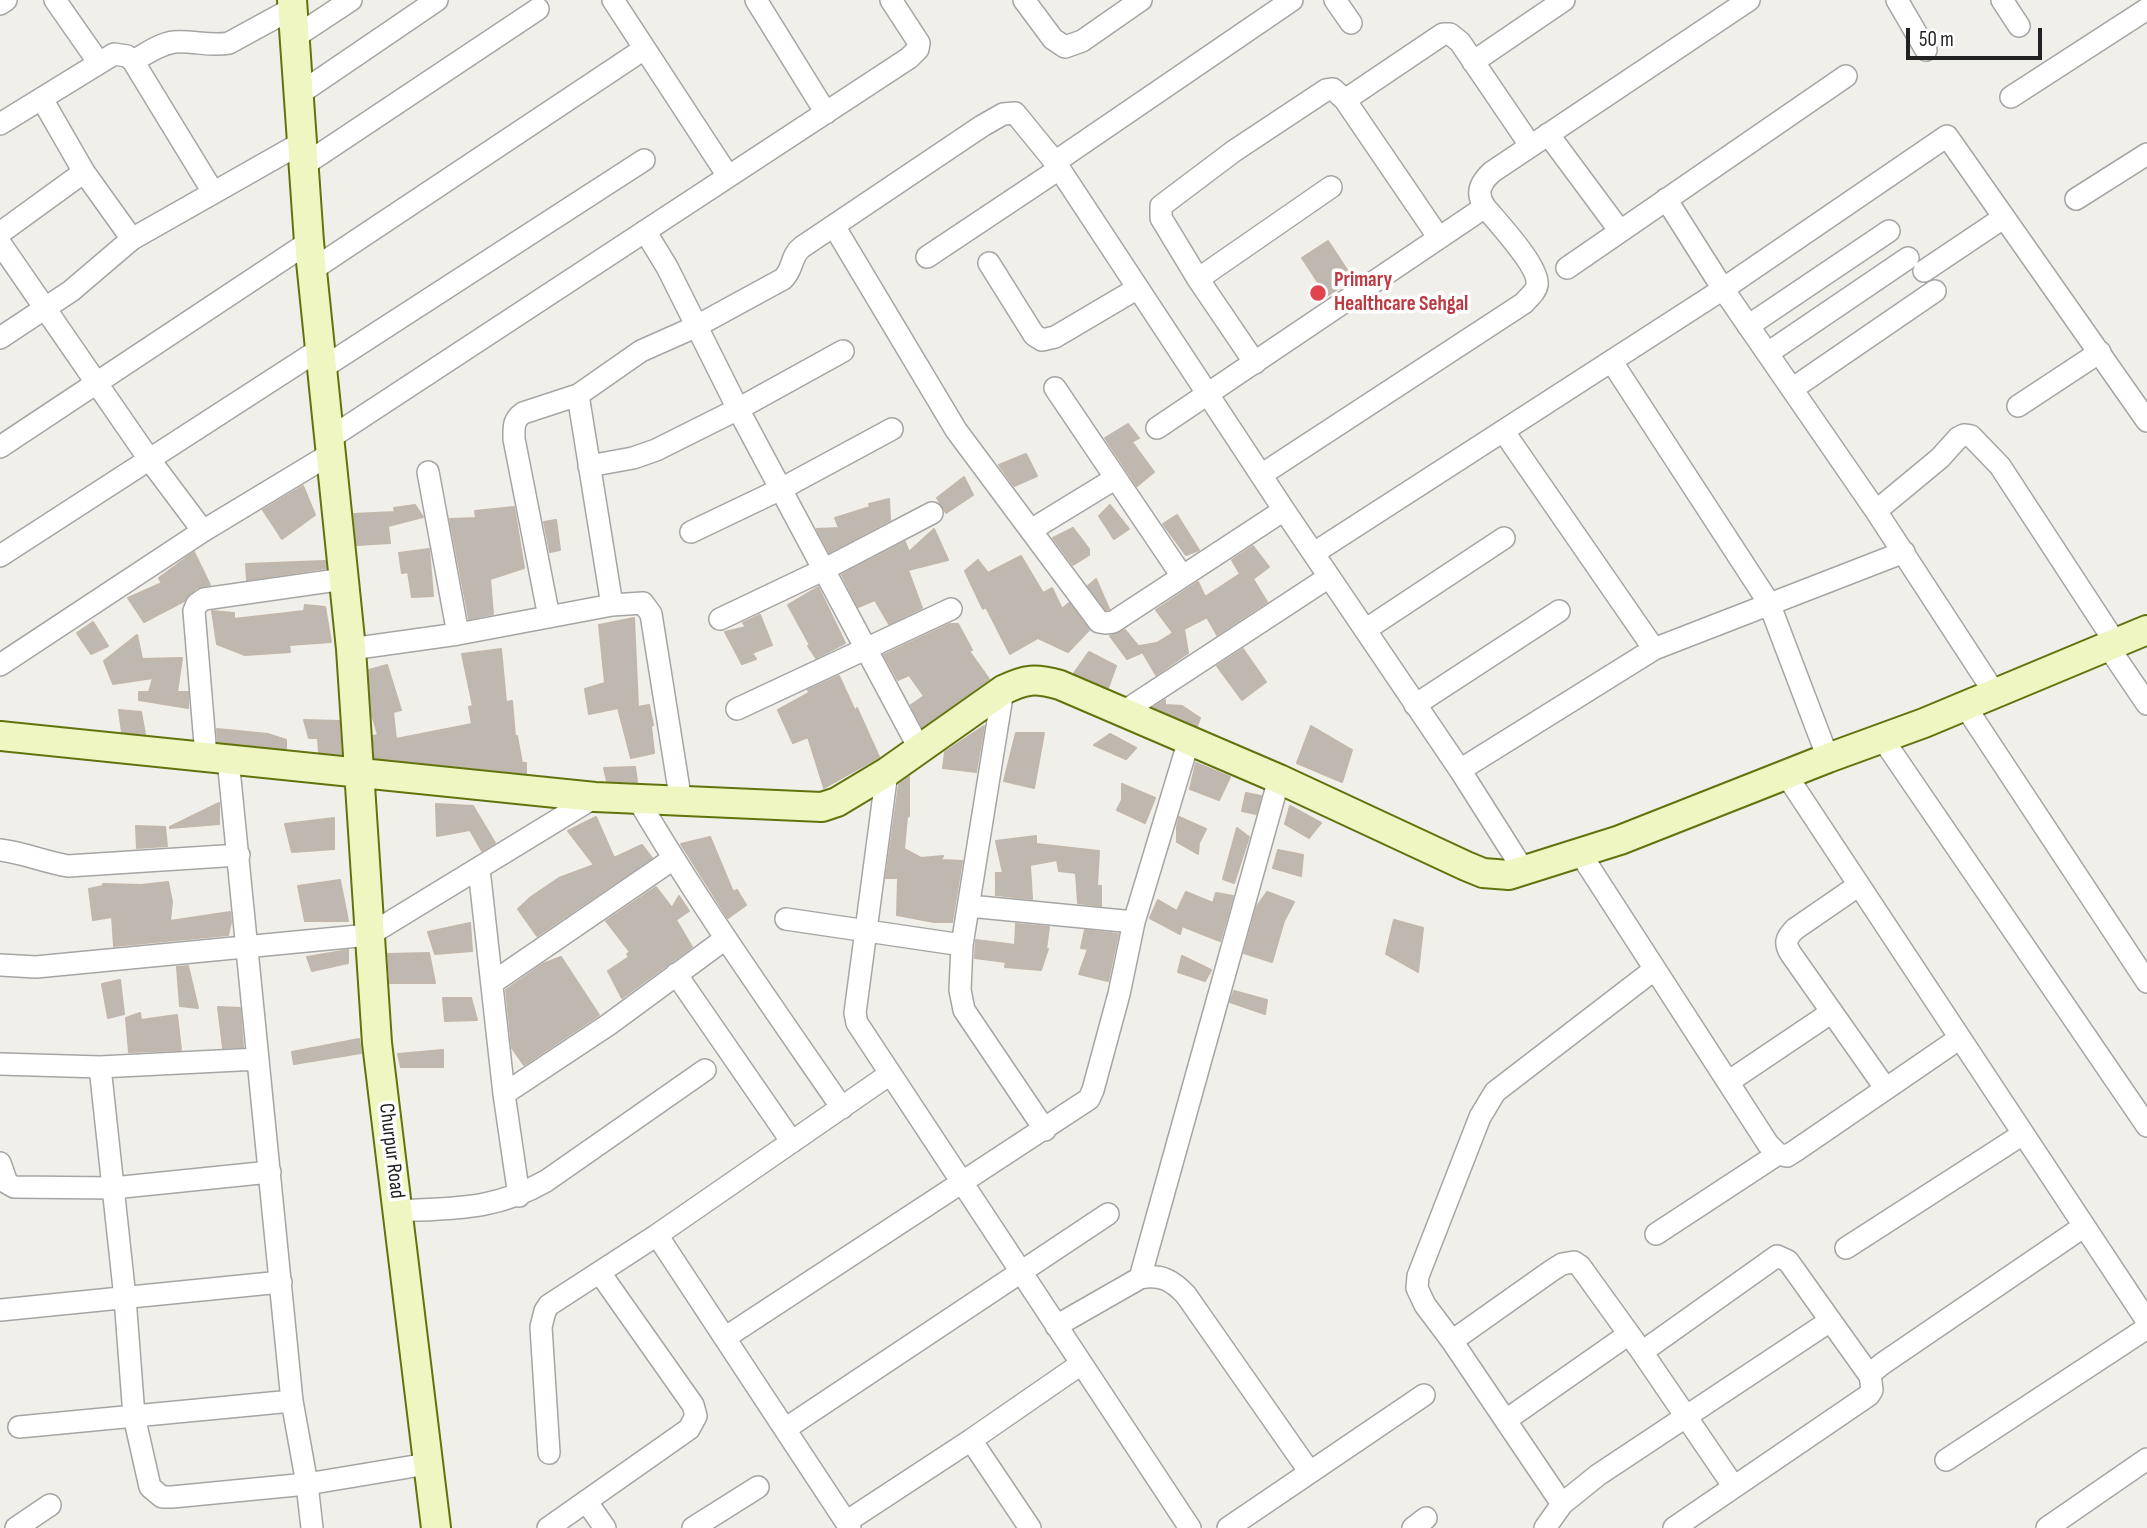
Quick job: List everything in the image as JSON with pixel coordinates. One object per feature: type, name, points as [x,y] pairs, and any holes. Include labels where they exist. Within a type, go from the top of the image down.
[{"type":"street","points":[[0,4],[6,0]]},
{"type":"street","points":[[55,0],[99,63]]},
{"type":"street","points":[[295,37],[351,0]]},
{"type":"street","points":[[299,94],[437,0]]},
{"type":"street","points":[[612,0],[727,176]]},
{"type":"street","points":[[756,0],[826,113]]},
{"type":"street","points":[[0,665],[331,446],[727,176],[909,58],[918,49],[919,43],[891,0]]},
{"type":"street","points":[[1024,0],[1053,39],[1065,47],[1082,41],[1141,0]]},
{"type":"street","points":[[927,257],[1292,0]]},
{"type":"street","points":[[1335,0],[1351,23]]},
{"type":"street","points":[[1473,62],[1564,0]]},
{"type":"street","points":[[1261,475],[1524,303],[1537,287],[1536,276],[1480,200],[1482,181],[1539,139],[1749,0]]},
{"type":"street","points":[[1897,0],[1926,50]]},
{"type":"street","points":[[2002,0],[2019,26]]},
{"type":"street","points":[[133,61],[174,42],[218,45],[229,43],[292,4]]},
{"type":"street","name":"Churpur Road","points":[[292,4],[309,242],[351,649],[377,1043],[436,1528]]},
{"type":"street","points":[[0,338],[88,278],[132,239],[213,192],[304,153],[538,9]]},
{"type":"street","points":[[2011,97],[2147,9]]},
{"type":"street","points":[[1345,100],[1443,34],[1454,35],[1473,62],[1620,231]]},
{"type":"street","points":[[312,270],[644,49]]},
{"type":"street","points":[[0,124],[114,54],[127,55],[213,192]]},
{"type":"street","points":[[1567,268],[1846,76]]},
{"type":"street","points":[[1255,363],[1198,279],[1161,218],[1161,206],[1166,200],[1234,151],[1326,90],[1333,89],[1345,100],[1439,238]]},
{"type":"street","points":[[42,99],[84,172],[132,239]]},
{"type":"street","points":[[550,617],[514,439],[514,422],[523,413],[578,395],[641,351],[695,327],[783,279],[791,271],[797,251],[1003,114],[1016,113],[1057,166],[1460,770],[1524,871]]},
{"type":"street","points":[[1314,553],[1723,289],[1947,136],[2147,421]]},
{"type":"street","points":[[2076,199],[2147,154]]},
{"type":"street","points":[[0,556],[149,459],[321,359],[644,160]]},
{"type":"street","points":[[0,233],[84,172]]},
{"type":"street","points":[[1198,279],[1331,187]]},
{"type":"street","points":[[1667,199],[1723,289],[1876,511],[1994,692]]},
{"type":"street","points":[[1157,428],[1485,207]]},
{"type":"street","points":[[1768,353],[1916,265],[2003,218]]},
{"type":"street","points":[[834,226],[956,430],[1093,616],[1105,624],[1113,622],[1284,510]]},
{"type":"street","points":[[645,231],[667,267],[695,327],[822,570],[919,748]]},
{"type":"street","points":[[1748,326],[1889,231]]},
{"type":"street","points":[[0,447],[309,242]]},
{"type":"street","points":[[0,243],[149,459],[203,531]]},
{"type":"street","points":[[989,262],[1034,335],[1042,340],[1055,337],[1138,288]]},
{"type":"street","points":[[1792,389],[1935,291]]},
{"type":"street","points":[[589,466],[633,458],[656,450],[738,409],[843,351]]},
{"type":"street","points":[[2018,406],[2100,352]]},
{"type":"street","points":[[1612,362],[1769,603],[1828,758]]},
{"type":"street","points":[[1055,388],[1182,576]]},
{"type":"street","points":[[578,395],[612,605]]},
{"type":"street","points":[[691,532],[781,489],[892,429]]},
{"type":"street","points":[[1504,432],[1654,649]]},
{"type":"street","points":[[1876,511],[1940,458],[1958,438],[1971,436],[2000,466],[2147,704]]},
{"type":"street","points":[[428,472],[458,634]]},
{"type":"street","points":[[1031,530],[1116,478]]},
{"type":"street","points":[[720,619],[932,513]]},
{"type":"street","points":[[1365,630],[1504,538]]},
{"type":"street","points":[[1460,770],[1654,649],[1903,552]]},
{"type":"street","points":[[1124,712],[1329,577]]},
{"type":"street","points":[[312,1528],[292,1401],[239,855],[217,758],[194,611],[197,604],[204,599],[344,579]]},
{"type":"street","points":[[351,649],[458,634],[612,605],[643,603],[651,614],[681,802]]},
{"type":"street","points":[[737,709],[951,608]]},
{"type":"street","points":[[1415,705],[1559,611]]},
{"type":"street","points":[[0,736],[595,797],[822,807],[837,802],[887,772],[1003,690],[1026,681],[1045,681],[1279,779],[1483,873],[1502,875],[1524,871],[1620,840],[1965,706],[2147,630]]},
{"type":"street","points":[[1003,690],[962,945],[960,990],[964,1010],[1045,1130]]},
{"type":"street","points":[[1965,706],[2147,982]]},
{"type":"street","points":[[1882,738],[2147,1126]]},
{"type":"street","points":[[726,1337],[1045,1130],[1083,1104],[1091,1094],[1119,994],[1134,922],[1189,740]]},
{"type":"street","points":[[887,772],[855,1018],[859,1030],[1190,1528]]},
{"type":"street","points":[[1787,776],[2147,1321]]},
{"type":"street","points":[[1140,1278],[1279,779]]},
{"type":"street","points":[[0,965],[36,967],[369,935],[595,797]]},
{"type":"street","points":[[637,798],[725,939],[842,1108]]},
{"type":"street","points":[[0,850],[18,852],[68,866],[239,855]]},
{"type":"street","points":[[1580,853],[1768,1144],[1778,1154],[1787,1156],[1960,1038]]},
{"type":"street","points":[[492,983],[673,859]]},
{"type":"street","points":[[479,869],[504,1094],[519,1196]]},
{"type":"street","points":[[1858,885],[1795,929],[1786,942],[1791,954],[1886,1089]]},
{"type":"street","points":[[969,906],[1134,922]]},
{"type":"street","points":[[786,919],[962,945]]},
{"type":"street","points":[[504,1094],[608,1025],[725,939]]},
{"type":"street","points":[[1563,1504],[1420,1297],[1417,1288],[1418,1276],[1484,1109],[1495,1092],[1655,969]]},
{"type":"street","points":[[676,974],[792,1142]]},
{"type":"street","points":[[1728,1082],[1832,1012]]},
{"type":"street","points":[[0,1063],[100,1067],[258,1059]]},
{"type":"street","points":[[100,1067],[125,1298],[134,1416],[150,1487],[162,1497],[307,1484],[427,1464]]},
{"type":"street","points":[[398,1210],[478,1207],[519,1196],[546,1181],[705,1070]]},
{"type":"street","points":[[549,1453],[541,1327],[549,1305],[600,1273],[890,1074]]},
{"type":"street","points":[[1846,1248],[2022,1134]]},
{"type":"street","points":[[1656,1234],[1778,1154]]},
{"type":"street","points":[[0,1163],[6,1181],[14,1187],[113,1188],[270,1172]]},
{"type":"street","points":[[785,1429],[1108,1214]]},
{"type":"street","points":[[1870,1376],[1872,1371],[1882,1364],[2083,1227]]},
{"type":"street","points":[[657,1234],[848,1525],[1081,1364]]},
{"type":"street","points":[[1642,1352],[1777,1256],[1788,1261],[1870,1376],[1872,1390],[1869,1395],[1674,1528]]},
{"type":"street","points":[[1452,1341],[1551,1271],[1569,1262],[1580,1266],[1734,1488]]},
{"type":"street","points":[[548,1528],[689,1429],[696,1416],[694,1405],[600,1273]]},
{"type":"street","points":[[1056,1325],[1140,1278],[1154,1275],[1174,1282],[1186,1295],[1309,1471]]},
{"type":"street","points":[[0,1310],[281,1282]]},
{"type":"street","points":[[1545,1528],[1563,1504],[1598,1475],[1830,1321]]},
{"type":"street","points":[[1946,1460],[2147,1328]]},
{"type":"street","points":[[1506,1420],[1629,1334]]},
{"type":"street","points":[[1227,1528],[1424,1395]]},
{"type":"street","points":[[19,1427],[292,1401]]},
{"type":"street","points":[[971,1440],[1030,1528]]},
{"type":"street","points":[[2047,1528],[2147,1459]]},
{"type":"street","points":[[693,1528],[758,1487]]},
{"type":"street","points":[[586,1501],[605,1528]]},
{"type":"street","points":[[16,1528],[50,1505]]},
{"type":"building","points":[[1328,241],[1353,279],[1327,296],[1302,258]]},
{"type":"building","points":[[1128,424],[1139,438],[1132,442],[1154,472],[1137,486],[1105,438]]},
{"type":"building","points":[[1026,454],[1037,476],[1014,486],[999,465]]},
{"type":"building","points":[[964,477],[973,495],[946,513],[937,498]]},
{"type":"building","points":[[303,486],[315,515],[282,539],[263,510]]},
{"type":"building","points":[[889,499],[890,520],[829,552],[817,529],[839,528],[835,518]]},
{"type":"building","points":[[415,505],[423,517],[388,526],[390,543],[357,545],[354,514],[395,512],[394,508]]},
{"type":"building","points":[[1110,505],[1129,529],[1114,539],[1099,516]]},
{"type":"building","points":[[514,507],[524,568],[490,579],[493,614],[469,619],[450,519],[476,518],[475,511]]},
{"type":"building","points":[[1177,515],[1199,550],[1186,555],[1163,524]]},
{"type":"building","points":[[556,520],[560,550],[550,552],[544,522]]},
{"type":"building","points":[[1073,528],[1089,549],[1089,555],[1073,565],[1053,538]]},
{"type":"building","points":[[934,529],[948,560],[908,570],[922,608],[889,624],[875,600],[858,607],[842,575],[905,542],[909,552]]},
{"type":"building","points":[[1253,546],[1269,567],[1253,579],[1267,602],[1217,635],[1207,617],[1184,629],[1188,653],[1156,675],[1139,646],[1157,643],[1173,633],[1156,610],[1198,582],[1205,597],[1240,574],[1232,560]]},
{"type":"building","points":[[429,549],[433,596],[412,597],[408,572],[402,573],[399,553]]},
{"type":"building","points":[[194,552],[210,585],[196,588],[184,601],[144,622],[128,598],[162,583],[159,578]]},
{"type":"building","points":[[1021,556],[1043,593],[1052,588],[1062,609],[1069,603],[1089,630],[1068,652],[1038,638],[1010,654],[986,607],[983,609],[965,571],[978,560],[988,573]]},
{"type":"building","points":[[325,561],[326,568],[247,580],[246,564]]},
{"type":"building","points":[[1096,579],[1109,609],[1106,610],[1088,586]]},
{"type":"building","points":[[818,587],[845,643],[816,658],[788,605]]},
{"type":"building","points":[[305,605],[325,607],[331,642],[289,645],[290,652],[245,655],[217,644],[212,611],[234,613],[234,619],[304,611]]},
{"type":"building","points":[[760,615],[772,645],[752,653],[756,659],[742,664],[725,632],[746,627],[743,623]]},
{"type":"building","points":[[634,618],[638,707],[649,705],[654,753],[631,758],[618,708],[589,714],[585,689],[605,683],[599,625]]},
{"type":"building","points":[[93,622],[108,646],[91,654],[77,633]]},
{"type":"building","points":[[950,624],[958,624],[972,650],[969,651],[989,679],[922,727],[911,705],[924,696],[909,675],[898,680],[884,655]]},
{"type":"building","points":[[1125,630],[1143,652],[1127,659],[1110,636]]},
{"type":"building","points":[[137,635],[142,659],[182,658],[177,692],[188,692],[188,708],[139,700],[139,692],[149,692],[153,678],[113,684],[104,661]]},
{"type":"building","points":[[501,649],[506,702],[512,701],[515,736],[522,763],[526,763],[526,773],[375,758],[373,736],[378,735],[372,715],[369,670],[387,665],[401,710],[393,712],[396,739],[472,724],[469,707],[473,706],[462,654]]},
{"type":"building","points":[[1243,649],[1266,682],[1242,700],[1217,666]]},
{"type":"building","points":[[1089,652],[1116,666],[1108,688],[1074,673]]},
{"type":"building","points":[[839,676],[879,757],[824,788],[808,737],[793,743],[778,710],[809,693],[808,690]]},
{"type":"building","points":[[1165,700],[1165,705],[1182,706],[1200,718],[1197,726],[1154,707]]},
{"type":"building","points":[[119,710],[141,712],[145,734],[122,732]]},
{"type":"building","points":[[304,720],[339,721],[341,754],[319,752],[318,738],[309,738]]},
{"type":"building","points":[[984,726],[976,772],[943,768],[945,752]]},
{"type":"building","points":[[1311,726],[1352,750],[1342,782],[1297,763]]},
{"type":"building","points":[[217,729],[268,734],[286,740],[286,749],[218,742]]},
{"type":"building","points":[[1016,733],[1044,733],[1034,788],[1004,781]]},
{"type":"building","points":[[1110,734],[1136,748],[1126,759],[1094,745]]},
{"type":"building","points":[[1196,763],[1230,777],[1219,800],[1190,789]]},
{"type":"building","points":[[635,767],[637,782],[607,781],[604,768]]},
{"type":"building","points":[[909,777],[909,816],[904,849],[921,858],[943,856],[941,860],[962,861],[952,922],[934,922],[897,915],[898,878],[886,878],[899,784]]},
{"type":"building","points":[[1122,784],[1155,798],[1145,823],[1117,810],[1122,800]]},
{"type":"building","points":[[1246,793],[1261,796],[1256,814],[1242,811]]},
{"type":"building","points":[[219,803],[219,824],[170,828],[170,827]]},
{"type":"building","points":[[436,804],[473,806],[495,843],[482,851],[470,830],[437,836]]},
{"type":"building","points":[[1290,806],[1321,823],[1309,838],[1285,824]]},
{"type":"building","points":[[596,817],[614,858],[642,845],[652,858],[537,936],[518,909],[559,878],[594,865],[568,831]]},
{"type":"building","points":[[1179,817],[1206,829],[1199,843],[1198,854],[1177,842]]},
{"type":"building","points":[[334,818],[334,849],[292,852],[285,824]]},
{"type":"building","points":[[136,826],[165,827],[167,846],[137,848]]},
{"type":"building","points":[[1237,828],[1249,837],[1234,883],[1223,879]]},
{"type":"building","points":[[1036,836],[1036,844],[1099,851],[1097,886],[1101,886],[1101,906],[1078,903],[1076,873],[1059,871],[1057,860],[1030,865],[1032,899],[996,895],[996,873],[1003,873],[996,841]]},
{"type":"building","points":[[710,837],[733,892],[737,890],[746,905],[728,918],[681,844]]},
{"type":"building","points":[[1278,850],[1303,855],[1301,876],[1273,868]]},
{"type":"building","points":[[340,880],[348,921],[305,921],[298,886]]},
{"type":"building","points":[[168,882],[172,902],[170,921],[230,912],[228,935],[114,946],[112,917],[93,920],[89,889],[103,884],[141,885]]},
{"type":"building","points":[[656,887],[672,908],[679,896],[689,911],[676,920],[692,947],[622,998],[608,971],[629,957],[627,954],[630,952],[606,921]]},
{"type":"building","points":[[1186,892],[1213,903],[1216,893],[1233,896],[1220,941],[1182,926],[1180,934],[1150,918],[1158,900],[1177,911]]},
{"type":"building","points":[[1267,892],[1294,902],[1284,921],[1272,962],[1244,953],[1257,906]]},
{"type":"building","points":[[1394,920],[1423,928],[1418,972],[1386,954]]},
{"type":"building","points":[[470,923],[472,951],[435,954],[428,932]]},
{"type":"building","points":[[1016,924],[1049,927],[1048,949],[1041,970],[1005,967],[1006,962],[975,958],[976,940],[1015,945]]},
{"type":"building","points":[[1085,930],[1118,934],[1108,981],[1079,974],[1088,949],[1081,948]]},
{"type":"building","points":[[348,950],[348,963],[312,971],[307,957]]},
{"type":"building","points":[[429,953],[435,983],[390,983],[388,954]]},
{"type":"building","points":[[1182,956],[1211,970],[1205,981],[1178,972]]},
{"type":"building","points":[[561,957],[599,1015],[524,1065],[512,1048],[506,990],[543,964]]},
{"type":"building","points":[[188,966],[198,1008],[180,1006],[177,967]]},
{"type":"building","points":[[120,980],[124,1014],[108,1018],[102,984]]},
{"type":"building","points":[[1234,991],[1267,1000],[1265,1014],[1230,1002]]},
{"type":"building","points":[[443,998],[471,998],[477,1020],[445,1021]]},
{"type":"building","points":[[218,1007],[240,1008],[243,1047],[223,1048]]},
{"type":"building","points":[[140,1013],[141,1020],[177,1015],[181,1050],[129,1052],[126,1018]]},
{"type":"building","points":[[359,1039],[361,1053],[294,1064],[292,1052]]},
{"type":"building","points":[[443,1050],[443,1067],[401,1067],[398,1054]]},
{"type":"place","name":"Primary Healthcare Sehgal","points":[[1318,293]]}]
